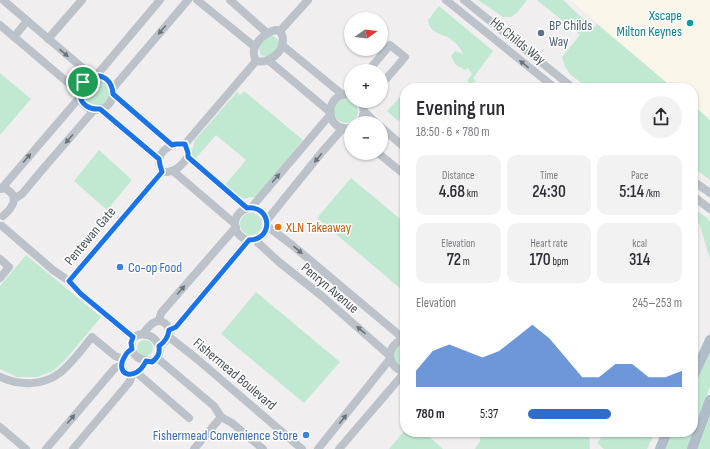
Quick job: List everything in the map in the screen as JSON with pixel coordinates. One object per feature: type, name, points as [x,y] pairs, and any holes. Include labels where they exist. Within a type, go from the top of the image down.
[{"type":"main road","points":[[698,366],[710,340]]},
{"type":"main road","points":[[698,433],[710,400]]},
{"type":"main road","points":[[660,449],[666,437]]},
{"type":"main road","points":[[692,449],[696,437]]},
{"type":"street","points":[[3,0],[94,76]]},
{"type":"street","points":[[48,39],[82,0]]},
{"type":"street","points":[[94,76],[160,0]]},
{"type":"street","points":[[172,145],[113,91],[107,79],[102,76],[94,76],[83,82],[80,87],[82,101],[89,108],[97,109],[105,107],[109,104],[112,99],[113,91],[188,0]]},
{"type":"street","points":[[197,0],[255,47]]},
{"type":"street","points":[[230,0],[267,33]]},
{"type":"street","points":[[280,31],[308,0]]},
{"type":"street","name":"H6 Childs Way","points":[[446,0],[549,83]]},
{"type":"street","name":"H6 Childs Way","points":[[464,0],[567,83]]},
{"type":"street","points":[[14,37],[27,21]]},
{"type":"street","points":[[0,25],[80,94]]},
{"type":"street","points":[[256,61],[253,55],[258,41],[267,33],[276,30],[280,31]]},
{"type":"street","points":[[256,61],[262,62],[275,56],[282,46],[283,40],[280,31]]},
{"type":"street","points":[[374,64],[390,45],[405,57],[388,78]]},
{"type":"street","points":[[282,46],[344,91]]},
{"type":"street","points":[[268,60],[330,114],[335,124],[344,127]]},
{"type":"street","points":[[188,157],[180,167],[173,171],[162,172],[159,159],[161,154],[172,145],[185,144],[256,61]]},
{"type":"street","points":[[1,189],[80,94]]},
{"type":"street","points":[[249,208],[330,114],[333,102],[344,96]]},
{"type":"street","points":[[97,109],[159,159]]},
{"type":"street","points":[[14,199],[22,194],[97,109]]},
{"type":"street","points":[[267,223],[261,211],[249,208],[242,210],[236,219],[235,226],[240,236],[244,238],[252,240],[263,235],[267,223],[322,152],[344,132]]},
{"type":"street","points":[[388,133],[400,144]]},
{"type":"street","points":[[185,144],[188,157],[249,208]]},
{"type":"street","points":[[387,160],[400,171]]},
{"type":"street","points":[[173,171],[235,226]]},
{"type":"street","name":"Pentewan Gate","points":[[69,281],[162,172]]},
{"type":"street","points":[[698,185],[710,193]]},
{"type":"street","points":[[1,189],[8,189],[13,194],[14,199],[13,205],[8,212],[1,212],[4,222],[1,227],[53,270],[69,281],[81,294],[133,337]]},
{"type":"street","points":[[698,200],[710,209]]},
{"type":"street","name":"Penryn Avenue","points":[[267,223],[400,336]]},
{"type":"street","points":[[143,334],[155,322],[159,321],[161,313],[235,226]]},
{"type":"street","points":[[159,346],[164,343],[169,333],[176,327],[252,240]]},
{"type":"street","name":"Penryn Avenue","points":[[252,240],[328,302],[390,357],[392,364],[400,371]]},
{"type":"street","points":[[0,259],[9,267],[0,278]]},
{"type":"street","name":"Fishermead Boulevard","points":[[159,321],[168,326],[169,333],[197,359],[302,449]]},
{"type":"street","points":[[143,334],[150,336],[155,340],[159,346],[160,352],[157,358],[152,362],[140,359],[135,355],[131,343],[133,337],[143,334]]},
{"type":"street","points":[[0,377],[24,384],[43,381],[54,377],[68,365],[92,337],[122,362],[123,370],[127,374],[134,374],[189,418]]},
{"type":"street","points":[[318,449],[390,357],[391,350],[394,345],[400,340]]},
{"type":"street","points":[[46,449],[114,368],[122,362],[128,351],[132,349]]},
{"type":"street","points":[[157,358],[214,406],[222,417],[232,423],[263,449]]},
{"type":"street","points":[[73,449],[127,385],[134,374],[144,366],[146,361]]},
{"type":"street","points":[[339,449],[400,378]]},
{"type":"street","points":[[194,449],[222,417]]},
{"type":"street","points":[[0,427],[26,449]]},
{"type":"shaded area","points":[[570,0],[710,0],[710,120],[698,109],[698,83],[667,83]]},
{"type":"green space","points":[[478,0],[527,0],[517,13],[511,17],[503,17]]},
{"type":"green space","points":[[537,0],[563,0],[592,30],[597,24],[667,83],[581,83],[571,75],[565,67],[562,57],[580,35]]},
{"type":"green space","points":[[439,6],[493,51],[473,78],[476,82],[470,83],[467,81],[472,74],[468,68],[465,70],[455,64],[451,56],[455,51],[463,54],[458,46],[447,37],[436,33],[430,27],[428,20]]},
{"type":"green space","points":[[267,36],[274,36],[279,41],[277,48],[273,53],[264,56],[261,55],[260,47],[261,43]]},
{"type":"green space","points":[[0,73],[31,99],[0,135]]},
{"type":"green space","points":[[97,79],[107,83],[111,93],[107,103],[97,107],[87,103],[83,93],[87,83]]},
{"type":"green space","points":[[244,91],[303,140],[256,198],[250,197],[244,199],[225,185],[246,160],[216,135],[195,159],[191,153],[195,140],[237,92],[240,95]]},
{"type":"green space","points":[[400,97],[400,119],[398,121],[387,111]]},
{"type":"green space","points":[[344,99],[344,108],[357,108],[357,116],[344,116],[344,123],[337,120],[335,116],[335,106],[337,102],[341,100]]},
{"type":"green space","points":[[698,109],[710,120],[710,180],[698,171]]},
{"type":"green space","points":[[99,150],[132,180],[107,210],[74,181]]},
{"type":"green space","points":[[351,178],[400,219],[400,288],[317,218]]},
{"type":"green space","points":[[698,212],[710,222],[710,259],[699,223]]},
{"type":"green space","points":[[251,213],[259,216],[262,224],[259,232],[251,235],[243,232],[240,224],[243,216]]},
{"type":"green space","points":[[26,255],[101,317],[66,359],[53,371],[37,377],[17,377],[0,369],[0,286]]},
{"type":"green space","points":[[256,292],[340,362],[304,403],[221,334]]},
{"type":"green space","points":[[142,340],[148,340],[153,345],[151,354],[148,356],[142,356],[137,351],[137,345]]},
{"type":"green space","points":[[400,345],[400,367],[394,359],[394,352]]},
{"type":"green space","points":[[710,351],[710,386],[698,421],[698,377]]},
{"type":"green space","points":[[710,400],[710,449],[692,449],[696,437],[698,437],[698,433]]},
{"type":"green space","points":[[400,436],[430,437],[443,449],[389,449]]},
{"type":"green space","points":[[480,437],[589,437],[590,449],[475,449],[480,441]]},
{"type":"green space","points":[[601,437],[653,437],[647,449],[604,449],[597,443]]},
{"type":"green space","points":[[671,437],[692,437],[687,449],[665,449]]},
{"type":"place","name":"Xscape Milton Keynes","points":[[690,23]]},
{"type":"place","name":"BP Childs Way","points":[[541,33]]},
{"type":"place","name":"XLN Takeaway","points":[[278,227]]},
{"type":"place","name":"Co-op Food","points":[[120,267]]},
{"type":"place","name":"Fishermead Convenience Store","points":[[306,435]]},
{"type":"route","points":[[92,76],[102,76],[107,79],[113,88],[113,94],[172,145],[185,144],[188,157],[247,208],[261,211],[267,220],[266,230],[263,235],[255,240],[249,240],[176,327],[169,330],[168,336],[164,343],[159,346],[160,352],[157,358],[152,362],[146,361],[144,366],[132,375],[127,374],[123,370],[122,365],[123,359],[128,351],[132,349],[131,343],[133,337],[81,294],[69,281],[162,172],[159,159],[100,109],[94,110],[85,105],[79,94],[80,87],[83,82],[92,76]]}]
